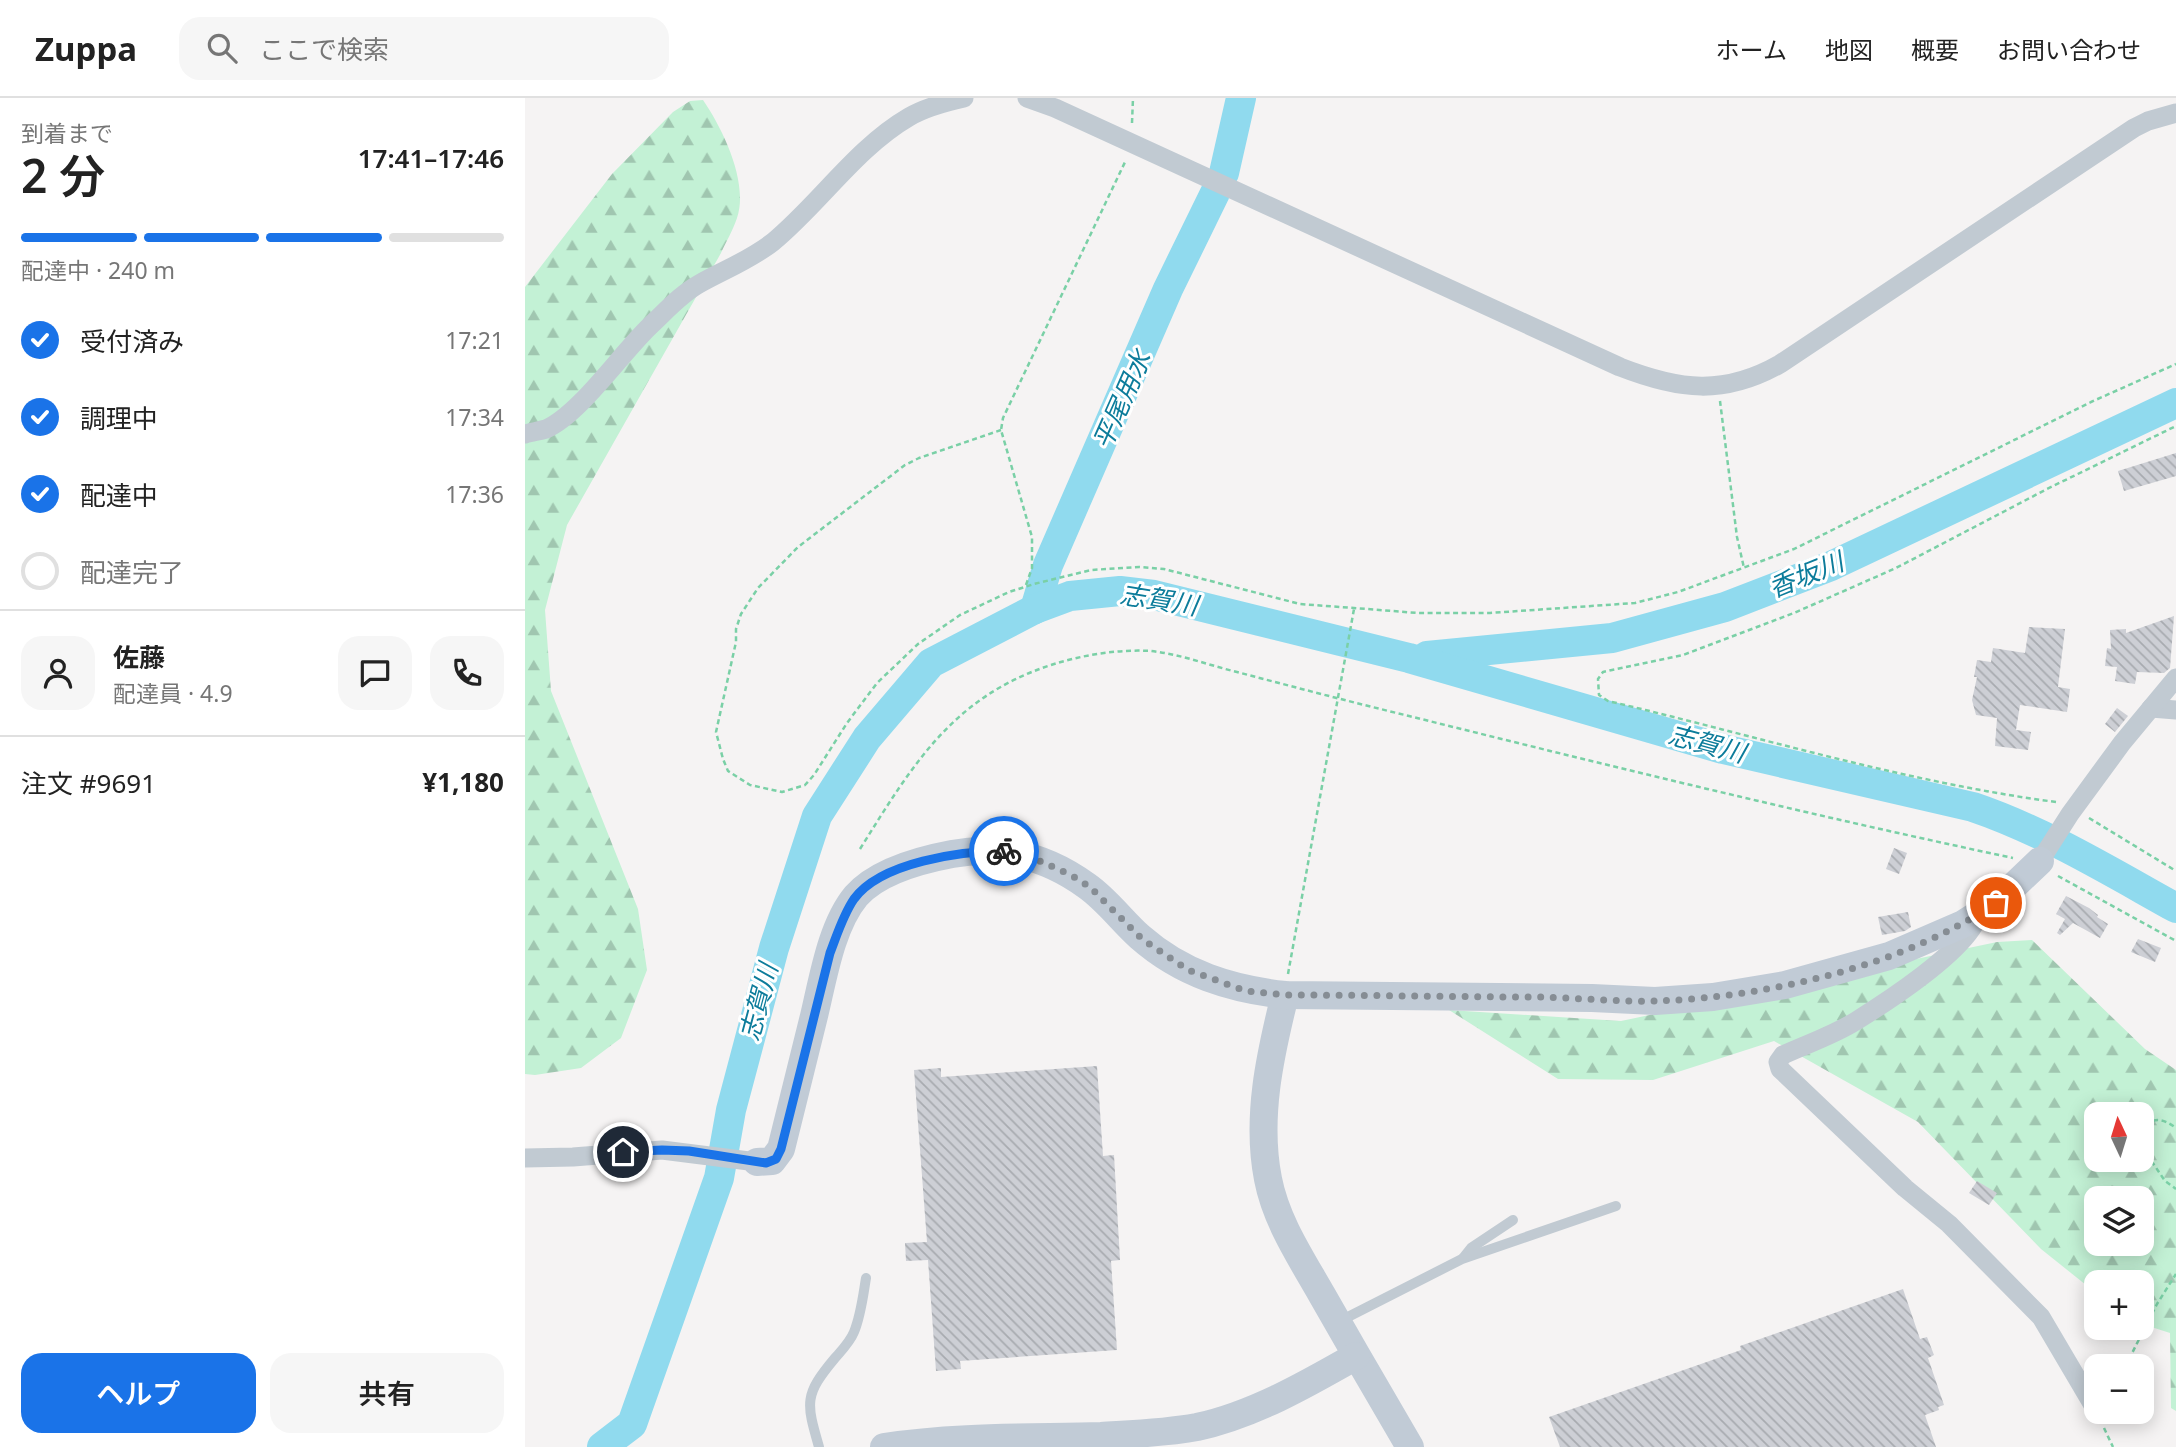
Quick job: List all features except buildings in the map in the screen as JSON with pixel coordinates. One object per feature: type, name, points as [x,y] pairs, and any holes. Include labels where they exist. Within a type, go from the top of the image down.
[{"type":"street","points":[[525,433],[545,429],[559,421],[678,299],[698,284],[737,266],[773,242],[837,177],[884,135],[910,117],[964,98]]},
{"type":"street","points":[[1027,98],[1055,108],[1620,367],[1663,381],[1718,387],[1748,380],[1780,365],[2134,128],[2176,113]]},
{"type":"street","points":[[525,1157],[573,1157],[640,1150],[689,1151],[757,1162],[772,1161],[781,1149],[830,953],[855,898],[873,883],[901,869],[932,858],[977,851],[1004,851],[1041,860],[1071,875],[1090,887],[1142,939],[1188,970],[1246,991],[1285,995],[1655,1001],[1713,997],[1821,977],[1919,944],[1979,915],[2017,885],[2038,863],[2072,810],[2122,743],[2176,678]]},
{"type":"street","points":[[2151,708],[2176,709]]},
{"type":"street","points":[[1979,915],[1973,928],[1923,974],[1855,1022],[1783,1055],[1778,1062],[1780,1069],[1905,1188],[1949,1224],[2041,1317],[2084,1390]]},
{"type":"street","points":[[1285,995],[1274,1040],[1263,1126],[1272,1195],[1288,1235],[1410,1447]]},
{"type":"street","points":[[884,1447],[947,1440],[1140,1434],[1197,1427],[1223,1420],[1296,1389],[1356,1356]]},
{"type":"lane","points":[[1338,1322],[1462,1259],[1616,1206]]},
{"type":"lane","points":[[1462,1259],[1471,1248],[1513,1220]]},
{"type":"lane","points":[[819,1447],[810,1413],[810,1395],[818,1378],[846,1346],[854,1332],[866,1278]]},
{"type":"path","points":[[1026,587],[1032,568],[1032,537],[1001,430],[1003,418],[1128,158],[1133,98]]},
{"type":"path","points":[[1001,430],[905,465],[798,547],[758,588],[739,622],[716,732],[728,771],[750,785],[782,792],[805,785],[877,683],[918,644],[960,615],[1009,592],[1068,574],[1115,568],[1164,569],[1300,604],[1418,613],[1490,613],[1635,603],[1678,592],[1794,550],[2091,402],[2176,364]]},
{"type":"path","points":[[1718,387],[1737,537],[1744,568]]},
{"type":"path","points":[[2176,426],[2047,489],[1896,568],[1794,612],[1683,655],[1603,672],[1598,679],[1599,695],[1608,701],[1902,774],[2072,810],[2176,871]]},
{"type":"path","points":[[1285,995],[1354,608]]},
{"type":"path","points":[[860,849],[921,757],[962,712],[1004,685],[1053,665],[1089,655],[1150,651],[1180,656],[1338,698],[1838,820],[2038,863],[2176,941]]},
{"type":"path","points":[[2154,1121],[2160,1119],[2176,1128]]},
{"type":"path","points":[[2154,1165],[2165,1181],[2176,1189]]},
{"type":"path","points":[[2132,1354],[2176,1274]]},
{"type":"path","points":[[2103,1424],[2113,1447]]},
{"type":"green space","points":[[703,100],[726,141],[737,173],[740,204],[737,218],[721,253],[567,525],[545,610],[551,691],[638,909],[647,970],[621,1038],[581,1068],[525,1074],[525,287],[612,174],[673,112],[690,101]]},
{"type":"green space","points":[[2032,940],[2145,1049],[2176,1070],[2176,1411],[2171,1408],[2170,1333],[2154,1328],[2154,1270],[2084,1270],[2084,1283],[2041,1249],[1918,1122],[1774,1041],[1653,1080],[1558,1079],[1449,1010],[1621,1021],[1997,942]]},
{"type":"waterway","name":"平尾用水","points":[[1224,173],[1241,98]]},
{"type":"waterway","name":"平尾用水","points":[[1035,609],[1048,565],[1168,289],[1215,193]]},
{"type":"waterway","name":"香坂川","points":[[1427,656],[1612,638],[1725,607],[1831,566],[2176,403]]},
{"type":"waterway","name":"志賀川","points":[[602,1447],[632,1424],[719,1178],[731,1110],[774,948],[817,816],[867,738],[931,663],[1035,609],[1070,596],[1120,591],[1154,595],[1409,658],[1723,749],[1973,807],[2051,840],[2176,908]]},
{"type":"way so far","points":[[1004,851],[1050,864],[1090,887],[1142,939],[1188,970],[1246,991],[1285,995],[1655,1001],[1713,997],[1821,977],[1889,956],[1963,924],[1996,903]]},
{"type":"route","points":[[623,1152],[689,1151],[766,1163],[776,1159],[781,1149],[830,953],[839,928],[855,898],[866,887],[880,879],[932,858],[977,851],[1004,851]]}]
